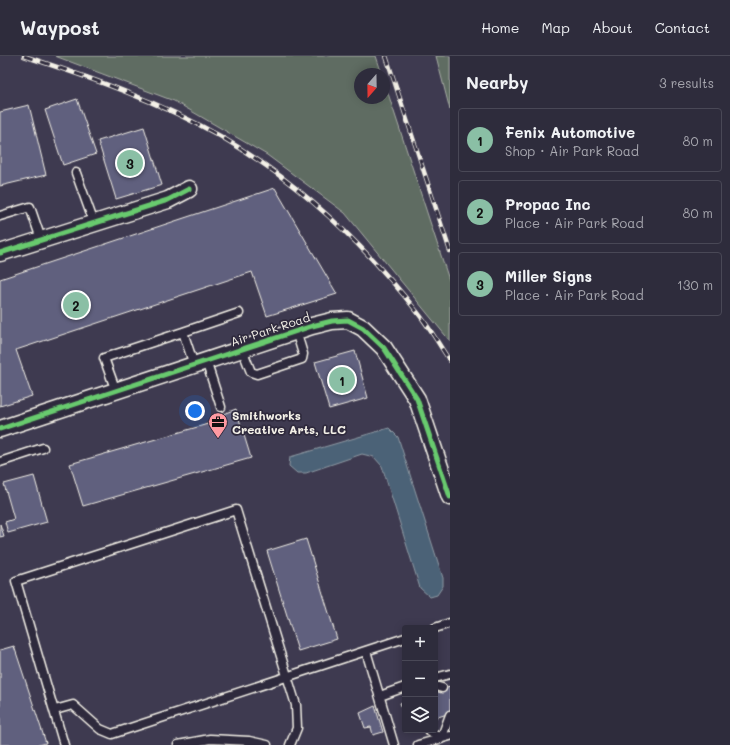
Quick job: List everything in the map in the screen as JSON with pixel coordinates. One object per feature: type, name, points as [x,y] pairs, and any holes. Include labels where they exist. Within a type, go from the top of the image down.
[{"type":"street","points":[[0,253],[168,200],[189,189]]},
{"type":"street","name":"Air Park Road","points":[[0,429],[296,331],[332,321],[348,320],[363,328],[384,348],[417,399],[450,498]]},
{"type":"lane","points":[[76,173],[94,223]]},
{"type":"lane","points":[[0,216],[30,207],[40,240]]},
{"type":"lane","points":[[116,391],[104,358],[239,313]]},
{"type":"lane","points":[[242,349],[251,372],[257,374],[302,359],[304,354],[296,331]]},
{"type":"lane","points":[[183,332],[221,407]]},
{"type":"lane","points":[[0,460],[44,448]]},
{"type":"lane","points":[[64,745],[16,581],[236,510],[296,705],[298,728],[290,745]]},
{"type":"lane","points":[[438,627],[450,623]]},
{"type":"lane","points":[[54,710],[73,705],[100,730],[112,734],[288,678],[402,639]]},
{"type":"lane","points":[[366,651],[394,745]]},
{"type":"lane","points":[[438,677],[450,674]]},
{"type":"lane","points":[[380,696],[402,688]]},
{"type":"lane","points":[[441,739],[450,714]]},
{"type":"lane","points":[[432,733],[441,739]]},
{"type":"lane","points":[[418,745],[450,736]]},
{"type":"lane","points":[[178,745],[210,739],[249,741],[267,745]]},
{"type":"green space","points":[[55,56],[376,56],[380,68],[354,68],[354,104],[390,104],[390,99],[450,283],[450,341],[345,213],[267,155],[174,101]]},
{"type":"green space","points":[[436,56],[450,56],[450,110]]},
{"type":"water","points":[[389,428],[398,437],[443,578],[443,586],[437,595],[430,597],[420,588],[382,466],[374,457],[362,454],[306,473],[297,473],[289,466],[290,457]]},
{"type":"building","points":[[77,99],[96,154],[63,165],[45,110]]},
{"type":"building","points":[[29,105],[46,175],[0,186],[0,112]]},
{"type":"building","points":[[144,127],[162,185],[116,199],[98,141]]},
{"type":"building","points":[[275,188],[337,294],[267,316],[252,272],[16,350],[32,396],[0,406],[0,279]]},
{"type":"building","points":[[355,351],[368,398],[329,409],[315,362]]},
{"type":"building","points":[[236,409],[251,458],[83,506],[70,464],[225,419],[223,414]]},
{"type":"building","points":[[34,476],[47,522],[8,533],[5,522],[14,519],[4,484]]},
{"type":"building","points":[[0,524],[4,536],[0,537]]},
{"type":"building","points":[[306,539],[337,639],[298,651],[267,551]]},
{"type":"building","points":[[14,646],[46,743],[39,745],[0,745],[0,650]]},
{"type":"building","points":[[450,686],[450,713],[438,717],[438,697],[438,690]]},
{"type":"building","points":[[375,706],[383,732],[373,735],[371,727],[365,728],[360,713]]},
{"type":"railway","points":[[24,56],[124,91],[197,123],[220,136],[276,173],[327,215],[375,262],[422,319],[450,361]]},
{"type":"railway","points":[[386,56],[450,251]]},
{"type":"cycle path","points":[[0,253],[168,200],[189,189]]},
{"type":"cycle path","points":[[0,429],[312,326],[332,321],[348,320],[363,328],[384,348],[417,399],[450,497]]},
{"type":"place","name":"Miller Signs","points":[[130,163]]},
{"type":"place","name":"Propac Inc","points":[[76,305]]},
{"type":"place","name":"Fenix Automotive","points":[[342,380]]},
{"type":"place","name":"Smithworks Creative Arts, LLC","points":[[218,439]]}]
